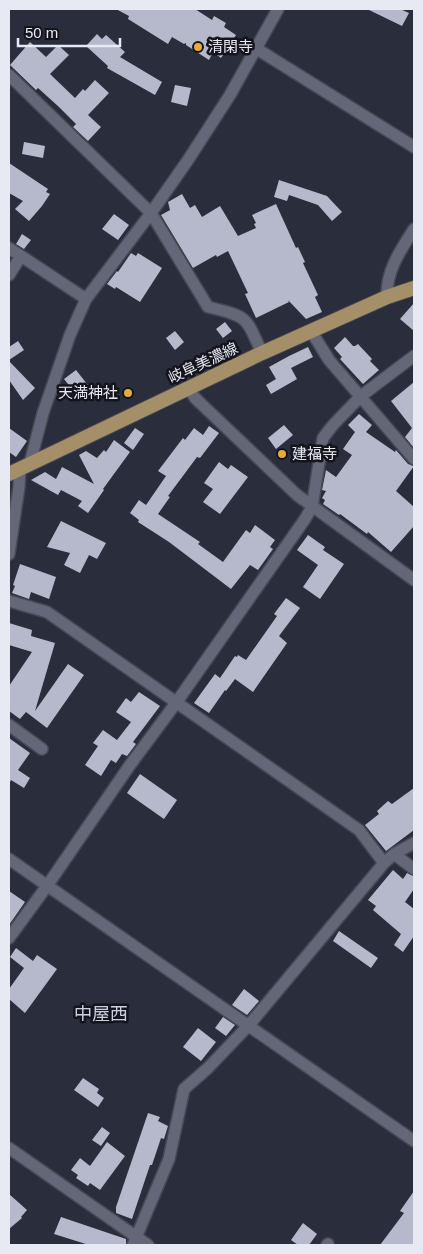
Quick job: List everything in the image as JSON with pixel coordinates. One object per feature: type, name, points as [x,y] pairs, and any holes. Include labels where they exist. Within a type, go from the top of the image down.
[{"type":"main road","name":"岐阜美濃線","points":[[20,469],[262,353],[387,297],[414,288]]},
{"type":"street","points":[[9,554],[20,469],[43,413],[70,335],[86,298],[151,213],[230,96],[278,9]]},
{"type":"street","points":[[257,49],[414,147]]},
{"type":"street","points":[[9,75],[151,213],[208,307],[238,314],[248,322],[262,353]]},
{"type":"street","points":[[387,297],[386,282],[399,252],[414,229]]},
{"type":"street","points":[[9,248],[86,298]]},
{"type":"street","points":[[9,275],[21,256]]},
{"type":"street","points":[[311,331],[329,360],[414,459]]},
{"type":"street","points":[[9,938],[312,507],[323,438],[361,396],[414,356]]},
{"type":"street","points":[[189,388],[195,398],[297,495],[414,580]]},
{"type":"street","points":[[9,601],[47,612],[360,830],[384,863]]},
{"type":"street","points":[[9,726],[42,749]]},
{"type":"street","points":[[135,1241],[169,1159],[184,1089],[208,1068],[249,1025],[384,863],[394,854],[414,843]]},
{"type":"street","points":[[394,854],[414,868]]},
{"type":"street","points":[[9,859],[414,1141]]},
{"type":"street","points":[[9,1148],[135,1241],[148,1245]]},
{"type":"building","points":[[116,9],[195,9],[212,20],[214,16],[226,23],[224,27],[236,35],[221,58],[213,52],[209,60],[186,45],[186,43],[184,44],[172,37],[168,44],[128,19],[129,16]]},
{"type":"building","points":[[367,9],[400,9],[409,13],[402,26]]},
{"type":"building","points":[[97,34],[102,39],[106,35],[125,52],[120,57],[162,82],[155,95],[107,68],[108,66],[86,46]]},
{"type":"building","points":[[30,42],[46,57],[58,45],[69,55],[50,74],[75,98],[95,80],[109,93],[88,115],[101,127],[88,141],[73,127],[76,124],[59,107],[38,88],[36,90],[10,65]]},
{"type":"building","points":[[175,85],[191,88],[187,106],[171,102]]},
{"type":"building","points":[[24,142],[45,146],[43,158],[22,154]]},
{"type":"building","points":[[9,163],[48,189],[46,192],[50,194],[29,221],[15,209],[23,201],[9,193]]},
{"type":"building","points":[[279,180],[327,196],[342,212],[332,221],[318,205],[289,195],[287,201],[274,197]]},
{"type":"building","points":[[182,194],[190,208],[195,205],[202,217],[220,206],[238,236],[256,228],[252,215],[276,204],[296,248],[298,247],[305,262],[303,263],[318,295],[315,297],[322,312],[306,319],[288,300],[289,302],[256,318],[245,294],[248,293],[228,251],[217,257],[216,255],[193,268],[161,215],[170,210],[168,202]]},
{"type":"building","points":[[114,214],[129,225],[118,240],[102,229]]},
{"type":"building","points":[[22,234],[31,240],[24,249],[16,244]]},
{"type":"building","points":[[131,253],[136,256],[138,253],[162,268],[140,302],[116,287],[115,289],[107,284]]},
{"type":"building","points":[[414,303],[414,331],[400,319]]},
{"type":"building","points":[[225,322],[232,331],[223,338],[216,329]]},
{"type":"building","points":[[175,331],[184,342],[175,350],[166,338]]},
{"type":"building","points":[[345,337],[353,346],[358,344],[379,370],[363,384],[340,359],[342,357],[334,348]]},
{"type":"building","points":[[18,341],[24,350],[9,360],[9,347]]},
{"type":"building","points":[[308,347],[313,357],[291,368],[297,379],[271,394],[266,385],[276,379],[269,367]]},
{"type":"building","points":[[9,361],[35,388],[23,400],[9,380]]},
{"type":"building","points":[[76,370],[91,389],[79,398],[64,379]]},
{"type":"building","points":[[414,382],[414,448],[405,437],[412,428],[391,401]]},
{"type":"building","points":[[359,414],[372,425],[366,432],[395,452],[396,450],[408,464],[414,466],[396,491],[414,507],[414,526],[391,552],[368,532],[367,534],[323,504],[325,500],[322,498],[326,491],[322,490],[326,470],[336,477],[352,455],[343,449],[355,432],[348,425]]},
{"type":"building","points":[[284,425],[293,435],[276,449],[268,438]]},
{"type":"building","points":[[209,426],[219,433],[200,458],[197,457],[168,496],[170,497],[158,514],[200,542],[198,544],[223,562],[246,530],[250,533],[255,525],[275,540],[270,547],[273,549],[258,570],[250,565],[231,589],[169,542],[138,522],[139,520],[130,513],[139,500],[146,505],[166,476],[158,471],[183,438],[185,440],[194,428],[203,435]]},
{"type":"building","points":[[9,428],[27,441],[16,457],[9,452]]},
{"type":"building","points":[[135,428],[144,434],[133,450],[124,443]]},
{"type":"building","points":[[114,440],[130,452],[88,513],[78,506],[82,501],[61,490],[58,495],[31,480],[45,472],[56,479],[62,467],[94,484],[79,455],[86,451],[97,458],[104,450],[106,452]]},
{"type":"building","points":[[219,462],[228,469],[231,465],[248,477],[220,514],[203,502],[213,489],[204,483]]},
{"type":"building","points":[[61,521],[106,543],[97,559],[89,555],[80,573],[64,565],[70,553],[47,547]]},
{"type":"building","points":[[308,535],[325,547],[323,550],[344,564],[320,599],[303,587],[318,565],[297,550]]},
{"type":"building","points":[[20,564],[56,577],[49,599],[31,592],[29,599],[12,593]]},
{"type":"building","points":[[286,598],[300,608],[279,636],[287,643],[253,692],[235,679],[209,713],[194,703],[215,674],[220,678],[235,656],[237,657],[238,655],[246,660],[277,616],[274,614]]},
{"type":"building","points":[[9,623],[32,630],[31,636],[55,643],[35,711],[68,664],[84,675],[47,728],[26,712],[20,719],[9,711],[9,686],[32,652],[9,645]]},
{"type":"building","points":[[139,692],[160,706],[133,742],[136,744],[127,756],[122,754],[116,763],[111,760],[101,776],[85,765],[98,746],[93,743],[103,730],[117,740],[131,722],[116,712],[126,698],[131,702]]},
{"type":"building","points":[[9,738],[30,753],[18,770],[30,778],[24,788],[11,780],[9,784]]},
{"type":"building","points":[[140,774],[177,800],[164,819],[127,793]]},
{"type":"building","points":[[414,788],[414,830],[386,851],[365,825],[379,814],[377,811],[388,801],[392,804]]},
{"type":"building","points":[[393,870],[403,879],[407,873],[414,876],[414,889],[405,902],[414,909],[414,936],[403,952],[394,945],[401,934],[373,910],[376,906],[368,900]]},
{"type":"building","points":[[9,891],[25,902],[9,925]]},
{"type":"building","points":[[339,931],[378,958],[371,968],[333,941]]},
{"type":"building","points":[[16,948],[33,961],[37,955],[57,969],[25,1013],[9,999],[9,989],[24,968],[10,957]]},
{"type":"building","points":[[244,989],[259,1001],[247,1015],[232,1005]]},
{"type":"building","points":[[223,1017],[235,1025],[226,1036],[215,1028]]},
{"type":"building","points":[[198,1028],[216,1042],[201,1061],[183,1047]]},
{"type":"building","points":[[83,1078],[99,1089],[97,1093],[104,1098],[98,1107],[74,1090]]},
{"type":"building","points":[[148,1113],[160,1117],[158,1121],[168,1126],[164,1139],[161,1138],[152,1165],[150,1165],[132,1219],[116,1213],[116,1207]]},
{"type":"building","points":[[102,1127],[110,1133],[101,1146],[92,1140]]},
{"type":"building","points":[[107,1142],[125,1156],[100,1190],[90,1183],[88,1186],[76,1178],[78,1175],[71,1170],[80,1158],[90,1166]]},
{"type":"building","points":[[414,1191],[414,1245],[380,1245],[404,1213],[400,1211]]},
{"type":"building","points":[[9,1194],[27,1210],[22,1218],[9,1229]]},
{"type":"building","points":[[61,1217],[126,1239],[126,1245],[89,1245],[54,1234]]},
{"type":"building","points":[[303,1223],[317,1234],[309,1245],[298,1245],[291,1240]]},
{"type":"place","name":"清閑寺","points":[[198,47]]},
{"type":"place","name":"天満神社","points":[[128,393]]},
{"type":"place","name":"建福寺","points":[[282,454]]},
{"type":"district","name":"中屋西","points":[[101,1014]]}]
